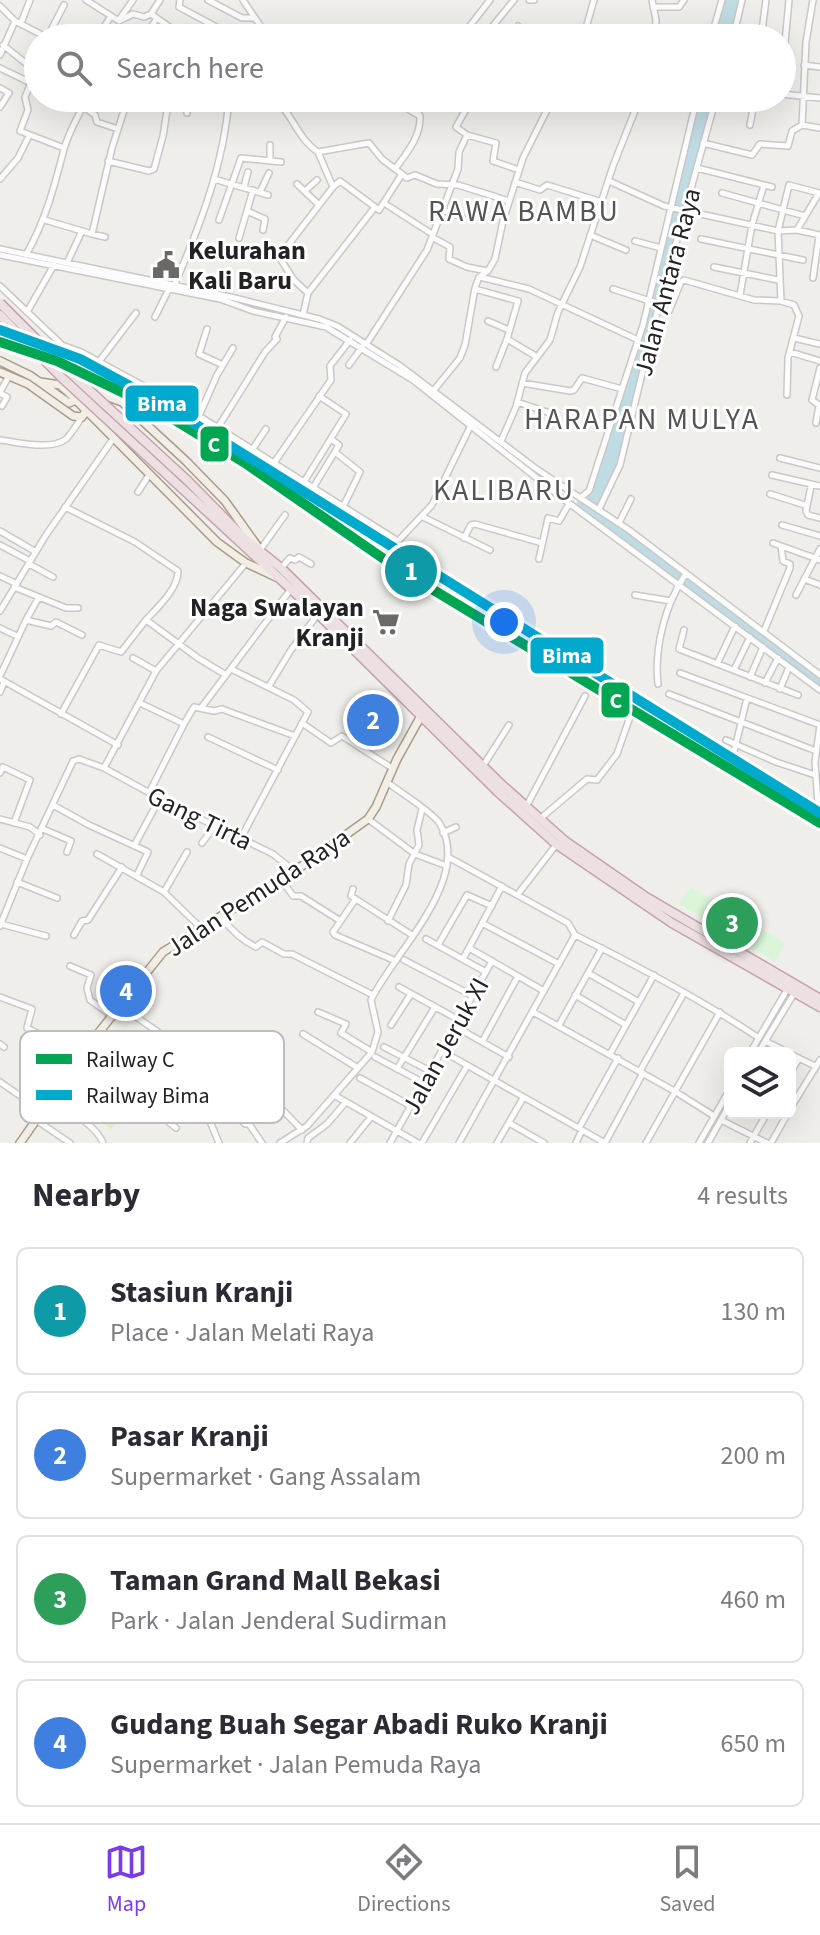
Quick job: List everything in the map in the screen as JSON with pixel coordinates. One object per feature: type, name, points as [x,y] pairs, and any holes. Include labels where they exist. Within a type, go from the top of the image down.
[{"type":"highway","points":[[0,303],[64,367],[187,480],[241,540],[260,550],[291,589],[483,766],[495,784],[688,933],[820,999]]},
{"type":"highway","points":[[0,315],[60,376],[279,573],[556,844],[644,900]]},
{"type":"highway","points":[[228,551],[241,540]]},
{"type":"highway","points":[[793,987],[820,1007]]},
{"type":"main road","points":[[0,361],[69,403],[95,392],[108,395],[133,411],[225,501],[260,550]]},
{"type":"main road","points":[[0,372],[46,396],[67,413],[84,414],[94,420],[228,551],[246,563],[279,573]]},
{"type":"main road","points":[[84,414],[96,399],[108,395]]},
{"type":"main road","points":[[77,401],[84,414]]},
{"type":"main road","name":"Jalan Pemuda Raya","points":[[99,1031],[163,952],[280,879],[368,819],[423,712]]},
{"type":"main road","name":"Jalan Pemuda Raya","points":[[20,1143],[34,1123]]},
{"type":"street","points":[[0,55],[30,0]]},
{"type":"street","points":[[86,0],[119,21]]},
{"type":"street","points":[[98,8],[104,0]]},
{"type":"street","points":[[119,21],[133,0]]},
{"type":"street","points":[[119,21],[133,14],[143,17],[151,14],[160,0]]},
{"type":"street","points":[[180,0],[179,7],[208,24]]},
{"type":"street","points":[[208,0],[242,18],[255,18]]},
{"type":"street","points":[[243,0],[259,24]]},
{"type":"street","points":[[471,24],[490,0]]},
{"type":"street","points":[[494,24],[514,0]]},
{"type":"street","points":[[587,24],[594,0]]},
{"type":"street","points":[[652,0],[656,24]]},
{"type":"street","points":[[653,7],[680,7],[684,0]]},
{"type":"street","points":[[715,24],[722,0]]},
{"type":"street","points":[[736,24],[742,0]]},
{"type":"street","points":[[763,24],[766,0]]},
{"type":"street","points":[[787,24],[789,0]]},
{"type":"street","points":[[802,125],[804,65],[813,0]]},
{"type":"street","points":[[55,24],[64,5]]},
{"type":"street","points":[[0,6],[24,25]]},
{"type":"street","points":[[151,14],[165,24]]},
{"type":"street","points":[[106,24],[111,16]]},
{"type":"street","points":[[153,24],[157,18]]},
{"type":"street","points":[[3,45],[24,62]]},
{"type":"street","points":[[804,65],[820,67]]},
{"type":"street","points":[[0,68],[23,78]]},
{"type":"street","points":[[0,88],[9,93],[0,107]]},
{"type":"street","points":[[796,95],[820,98]]},
{"type":"street","points":[[27,112],[19,130],[64,148]]},
{"type":"street","points":[[26,255],[45,220],[64,148],[80,112]]},
{"type":"street","points":[[91,112],[97,122],[118,129]]},
{"type":"street","points":[[92,234],[108,161],[123,112]]},
{"type":"street","points":[[108,161],[149,171],[154,169],[167,112]]},
{"type":"street","points":[[155,317],[199,226],[226,134],[228,112]]},
{"type":"street","points":[[287,112],[302,137],[318,152],[323,170],[333,187]]},
{"type":"street","points":[[395,169],[418,133],[421,117],[414,112]]},
{"type":"street","points":[[464,112],[456,129],[497,144],[493,161],[519,170]]},
{"type":"street","points":[[434,390],[460,358],[475,288],[498,250],[509,201],[527,146],[545,112]]},
{"type":"street","points":[[501,441],[525,373],[550,340],[561,305],[580,267],[633,112]]},
{"type":"street","points":[[580,498],[589,491],[638,340],[655,302],[661,248],[694,112]]},
{"type":"street","name":"Jalan Antara Raya","points":[[599,509],[620,465],[657,312],[655,302],[686,211],[712,112]]},
{"type":"street","points":[[750,125],[752,112]]},
{"type":"street","points":[[703,143],[753,155],[760,144],[788,146],[792,131],[802,125],[820,128]]},
{"type":"street","points":[[349,365],[416,269],[458,169],[459,152],[467,135]]},
{"type":"street","points":[[0,179],[18,158],[29,136]]},
{"type":"street","points":[[318,152],[369,143],[382,159],[407,178],[415,175],[437,184],[451,184],[509,201]]},
{"type":"street","points":[[270,145],[270,161]]},
{"type":"street","points":[[219,220],[241,158],[281,162]]},
{"type":"street","points":[[697,168],[772,187]]},
{"type":"street","points":[[244,187],[248,172]]},
{"type":"street","points":[[239,238],[247,211],[269,173]]},
{"type":"street","points":[[308,293],[294,280],[279,257],[333,187],[339,181],[379,210],[402,174]]},
{"type":"street","points":[[214,179],[268,195]]},
{"type":"street","points":[[305,191],[317,180]]},
{"type":"street","points":[[609,181],[639,197],[671,208],[778,231],[797,230],[820,235],[813,278]]},
{"type":"street","points":[[515,182],[540,190],[547,185],[602,202]]},
{"type":"street","points":[[297,184],[319,205]]},
{"type":"street","points":[[781,301],[778,231],[789,184],[820,193],[797,230]]},
{"type":"street","points":[[740,295],[752,225],[764,185]]},
{"type":"street","points":[[722,193],[805,216]]},
{"type":"street","points":[[384,203],[450,247],[449,259],[488,271]]},
{"type":"street","points":[[305,318],[308,293],[375,207]]},
{"type":"street","points":[[442,210],[462,217]]},
{"type":"street","points":[[247,211],[265,219],[263,230]]},
{"type":"street","points":[[45,220],[105,237]]},
{"type":"street","points":[[67,263],[82,231]]},
{"type":"street","points":[[590,235],[626,250]]},
{"type":"street","points":[[701,239],[803,260]]},
{"type":"street","points":[[635,241],[661,248]]},
{"type":"street","points":[[0,252],[67,263],[78,268]]},
{"type":"street","points":[[0,252],[239,302],[337,326],[542,477],[599,509],[820,675]]},
{"type":"street","points":[[27,312],[54,265]]},
{"type":"street","points":[[714,267],[778,280]]},
{"type":"street","points":[[479,277],[519,286],[638,340]]},
{"type":"street","points":[[214,294],[220,279]]},
{"type":"street","points":[[657,312],[669,311],[682,281],[754,300],[794,305],[798,311],[790,352],[787,395]]},
{"type":"street","points":[[0,286],[62,345],[81,352],[199,416],[398,541],[423,517],[437,497],[471,425]]},
{"type":"street","points":[[171,288],[214,294],[239,302]]},
{"type":"street","points":[[475,288],[519,303],[496,367]]},
{"type":"street","points":[[613,289],[655,302]]},
{"type":"street","points":[[98,363],[136,313]]},
{"type":"street","points":[[217,429],[265,352],[277,339],[275,337],[287,314]]},
{"type":"street","points":[[305,318],[364,345],[434,390],[501,441],[569,504],[820,690]]},
{"type":"street","points":[[488,321],[509,330]]},
{"type":"street","points":[[207,329],[199,353],[223,365]]},
{"type":"street","points":[[794,338],[820,344]]},
{"type":"street","points":[[507,339],[537,357]]},
{"type":"street","points":[[274,463],[331,379],[331,365],[350,340]]},
{"type":"street","points":[[199,416],[233,348]]},
{"type":"street","points":[[790,352],[820,361]]},
{"type":"street","points":[[816,423],[819,405],[812,400],[820,368]]},
{"type":"street","points":[[2,406],[7,397],[0,392],[10,375]]},
{"type":"street","points":[[522,383],[570,391],[582,378],[622,389]]},
{"type":"street","points":[[408,387],[413,380]]},
{"type":"street","points":[[304,482],[346,413],[319,396]]},
{"type":"street","points":[[517,402],[556,415]]},
{"type":"street","points":[[0,440],[42,444],[61,442],[84,414]]},
{"type":"street","points":[[252,450],[266,429]]},
{"type":"street","points":[[0,611],[65,507],[113,439]]},
{"type":"street","points":[[313,488],[339,444],[331,439]]},
{"type":"street","points":[[335,452],[360,472],[343,507]]},
{"type":"street","points":[[780,458],[820,468]]},
{"type":"street","points":[[138,492],[149,475]]},
{"type":"street","points":[[772,475],[820,486]]},
{"type":"street","points":[[811,486],[805,505],[808,515],[820,518]]},
{"type":"street","points":[[555,493],[562,487]]},
{"type":"street","points":[[770,494],[805,505]]},
{"type":"street","points":[[618,523],[631,499]]},
{"type":"street","points":[[539,559],[548,518],[559,521],[569,504]]},
{"type":"street","points":[[61,714],[99,645],[121,652],[179,576],[178,571],[135,542],[65,507]]},
{"type":"street","points":[[260,550],[285,515]]},
{"type":"street","points":[[423,517],[490,550]]},
{"type":"street","points":[[464,538],[471,525],[475,524],[542,543]]},
{"type":"street","points":[[782,525],[820,536]]},
{"type":"street","points":[[0,531],[36,552]]},
{"type":"street","points":[[773,543],[818,559]]},
{"type":"street","points":[[0,545],[53,577]]},
{"type":"street","points":[[764,631],[790,568],[789,563],[783,561],[781,546]]},
{"type":"street","points":[[796,595],[818,559],[820,549]]},
{"type":"street","points":[[279,573],[290,558],[295,560],[299,557],[311,564]]},
{"type":"street","points":[[46,936],[0,925],[73,761],[79,759],[104,768],[156,671],[246,563]]},
{"type":"street","points":[[658,684],[659,651],[671,601],[686,574]]},
{"type":"street","points":[[0,576],[39,597],[66,608],[78,608]]},
{"type":"street","points":[[804,579],[820,585]]},
{"type":"street","points":[[201,708],[291,589]]},
{"type":"street","points":[[635,595],[671,601]]},
{"type":"street","points":[[0,692],[1,679],[18,636],[39,597]]},
{"type":"street","points":[[269,687],[318,614]]},
{"type":"street","points":[[26,620],[51,626],[56,622],[82,635]]},
{"type":"street","points":[[146,620],[198,658],[269,687],[294,700],[308,712],[241,838]]},
{"type":"street","points":[[717,664],[735,626]]},
{"type":"street","points":[[0,628],[18,636]]},
{"type":"street","points":[[684,630],[678,648],[798,695]]},
{"type":"street","points":[[734,670],[750,637]]},
{"type":"street","points":[[750,677],[763,647]]},
{"type":"street","points":[[524,649],[631,715],[617,754],[597,780],[587,779],[539,820]]},
{"type":"street","points":[[133,658],[156,671]]},
{"type":"street","points":[[765,683],[778,658]]},
{"type":"street","points":[[780,689],[789,667]]},
{"type":"street","points":[[680,673],[820,724],[815,775],[819,800]]},
{"type":"street","points":[[1,679],[118,745]]},
{"type":"street","points":[[669,694],[816,751]]},
{"type":"street","points":[[526,808],[585,696]]},
{"type":"street","points":[[734,752],[747,698]]},
{"type":"street","points":[[140,703],[184,724]]},
{"type":"street","points":[[149,793],[194,707],[214,711],[222,709],[295,736]]},
{"type":"street","points":[[302,723],[330,743],[342,736],[392,768]]},
{"type":"street","points":[[483,766],[509,725]]},
{"type":"street","points":[[208,737],[278,770]]},
{"type":"street","points":[[726,740],[815,775]]},
{"type":"street","points":[[0,773],[3,767],[30,780],[14,823]]},
{"type":"street","name":"Gang Tirta","points":[[104,768],[273,854],[293,870]]},
{"type":"street","points":[[386,782],[438,821],[451,858],[568,923],[575,935],[654,975],[777,1047]]},
{"type":"street","points":[[134,846],[160,798]]},
{"type":"street","points":[[53,805],[148,853],[137,875]]},
{"type":"street","points":[[388,921],[406,885],[409,864],[419,845],[417,830],[422,809]]},
{"type":"street","points":[[0,819],[71,841],[67,852]]},
{"type":"street","points":[[368,819],[415,854],[447,866]]},
{"type":"street","points":[[202,843],[216,824]]},
{"type":"street","points":[[443,833],[456,827]]},
{"type":"street","points":[[518,894],[556,844]]},
{"type":"street","points":[[0,848],[27,859]]},
{"type":"street","points":[[164,892],[187,852]]},
{"type":"street","points":[[97,854],[164,892],[201,928]]},
{"type":"street","points":[[307,1143],[308,1138],[333,1119],[339,1099],[358,1068],[374,1054],[378,1032],[371,1007],[373,995],[443,886],[451,858]]},
{"type":"street","points":[[74,935],[82,921],[88,920],[122,867]]},
{"type":"street","points":[[280,879],[293,896],[301,896],[340,920]]},
{"type":"street","points":[[17,882],[57,898]]},
{"type":"street","points":[[463,959],[502,886]]},
{"type":"street","points":[[353,889],[350,894],[355,900],[412,935]]},
{"type":"street","points":[[438,945],[467,895],[492,906]]},
{"type":"street","points":[[355,900],[333,932],[342,940],[396,961]]},
{"type":"street","points":[[221,916],[250,945],[256,947],[262,942],[284,954],[291,953],[373,995]]},
{"type":"street","points":[[482,923],[559,964]]},
{"type":"street","points":[[459,1143],[575,935]]},
{"type":"street","points":[[426,939],[486,972]]},
{"type":"street","points":[[469,948],[544,991]]},
{"type":"street","points":[[559,1025],[602,948]]},
{"type":"street","points":[[404,960],[473,996]]},
{"type":"street","name":"Jalan Jeruk XI","points":[[390,1143],[492,961]]},
{"type":"street","points":[[70,966],[91,975],[87,988],[90,1000],[111,1015]]},
{"type":"street","points":[[588,973],[639,1002]]},
{"type":"street","points":[[610,1054],[654,975]]},
{"type":"street","points":[[482,1042],[518,976]]},
{"type":"street","points":[[399,987],[459,1020]]},
{"type":"street","points":[[755,1047],[793,987]]},
{"type":"street","points":[[442,1051],[605,1143],[684,993]]},
{"type":"street","points":[[391,1025],[411,994]]},
{"type":"street","points":[[575,995],[626,1025]]},
{"type":"street","points":[[0,997],[32,1009],[27,1028],[33,1031]]},
{"type":"street","points":[[119,1005],[157,1031]]},
{"type":"street","points":[[397,1069],[435,1007]]},
{"type":"street","points":[[318,1012],[346,1024],[341,1033],[424,1083]]},
{"type":"street","points":[[533,1012],[618,1058],[714,1116]]},
{"type":"street","points":[[646,1143],[720,1012]]},
{"type":"street","points":[[456,1027],[509,1057]]},
{"type":"street","points":[[303,1034],[358,1068]]},
{"type":"street","points":[[760,1047],[762,1039]]},
{"type":"street","points":[[384,1047],[430,1071]]},
{"type":"street","points":[[796,1056],[815,1066]]},
{"type":"street","points":[[576,1143],[580,1129],[618,1058]]},
{"type":"street","points":[[796,1063],[799,1058]]},
{"type":"street","points":[[796,1099],[820,1060]]},
{"type":"street","points":[[339,1099],[420,1143],[467,1066]]},
{"type":"street","points":[[360,1078],[411,1106]]},
{"type":"street","points":[[0,1082],[20,1096]]},
{"type":"street","points":[[497,1143],[523,1098]]},
{"type":"street","points":[[280,1143],[302,1130],[339,1099]]},
{"type":"street","points":[[699,1143],[724,1099]]},
{"type":"street","points":[[284,1111],[302,1130]]},
{"type":"street","points":[[708,1143],[724,1115]]},
{"type":"street","points":[[350,1143],[371,1117]]},
{"type":"street","points":[[752,1140],[764,1119]]},
{"type":"street","points":[[721,1120],[752,1140],[769,1143],[784,1119]]},
{"type":"street","points":[[40,1123],[70,1143]]},
{"type":"street","points":[[87,1123],[103,1143]]},
{"type":"street","points":[[170,1123],[176,1128]]},
{"type":"street","points":[[211,1123],[219,1143]]},
{"type":"street","points":[[244,1123],[249,1124],[262,1143]]},
{"type":"street","points":[[509,1123],[544,1143]]},
{"type":"green space","points":[[691,887],[785,943],[775,962],[679,904]]},
{"type":"green space","points":[[102,1123],[117,1123],[111,1129]]},
{"type":"water","points":[[722,0],[742,0],[736,24],[715,24]]},
{"type":"water","points":[[694,112],[713,112],[620,465],[599,509],[820,675],[820,690],[573,507],[589,491],[643,325]]},
{"type":"rail line","name":"Bima","points":[[0,330],[80,359],[163,404],[820,813]]},
{"type":"rail line","name":"C","points":[[0,342],[57,361],[155,408],[245,463],[397,568],[820,823]]},
{"type":"place","name":"Kelurahan Kali Baru","points":[[166,265]]},
{"type":"place","name":"Stasiun Kranji","points":[[411,571]]},
{"type":"place","name":"Naga Swalayan Kranji","points":[[386,622]]},
{"type":"place","name":"Pasar Kranji","points":[[373,720]]},
{"type":"place","name":"Taman Grand Mall Bekasi","points":[[732,923]]},
{"type":"place","name":"Gudang Buah Segar Abadi Ruko Kranji","points":[[126,991]]},
{"type":"district","name":"RAWA BAMBU","points":[[524,211]]},
{"type":"district","name":"HARAPAN MULYA","points":[[642,419]]},
{"type":"district","name":"KALIBARU","points":[[504,490]]}]
